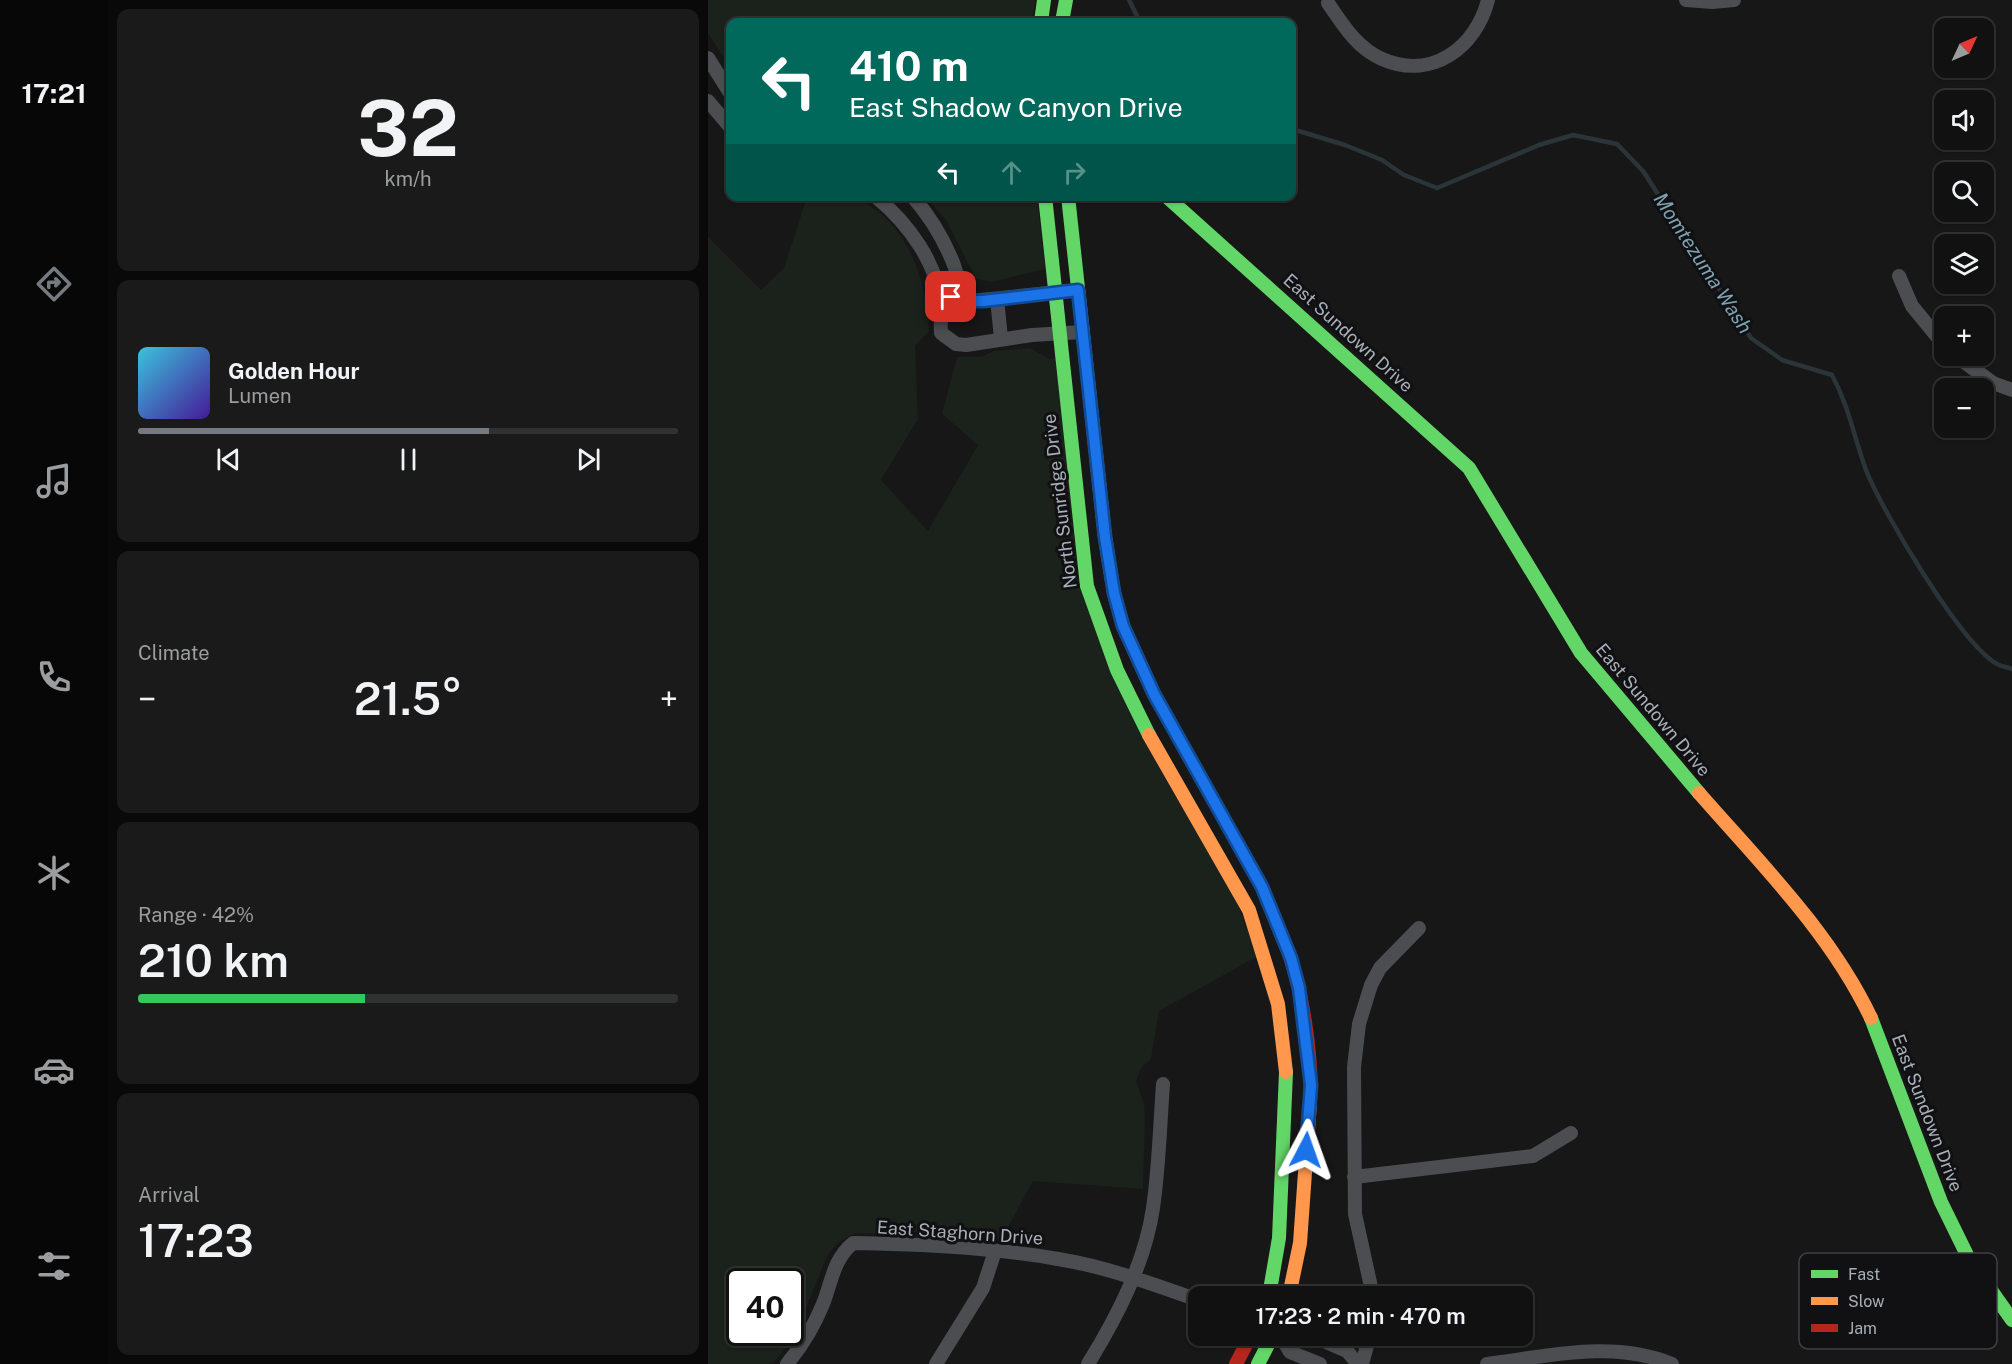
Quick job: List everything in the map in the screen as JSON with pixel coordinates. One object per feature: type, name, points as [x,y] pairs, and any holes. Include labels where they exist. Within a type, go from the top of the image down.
[{"type":"street","points":[[1042,18],[1044,0]]},
{"type":"street","points":[[1063,18],[1066,0]]},
{"type":"street","points":[[1328,3],[1351,36],[1382,59],[1413,64],[1432,64],[1452,54],[1473,37],[1488,0]]},
{"type":"street","points":[[1686,0],[1712,2],[1734,0]]},
{"type":"street","points":[[708,58],[726,87]]},
{"type":"street","points":[[708,101],[726,120]]},
{"type":"street","points":[[880,201],[902,221],[932,268],[940,301],[941,333],[948,339],[966,345],[1001,338],[1082,332]]},
{"type":"street","points":[[916,201],[935,225],[946,246],[963,293],[971,301],[1078,290]]},
{"type":"street","name":"North Sunridge Drive","points":[[1045,201],[1087,586],[1094,614],[1124,687],[1249,910],[1266,952],[1278,1001],[1284,1038],[1286,1091],[1281,1234],[1278,1265],[1272,1286]]},
{"type":"street","points":[[1069,201],[1105,537],[1114,593],[1123,626],[1154,694],[1262,887],[1291,958],[1299,988],[1311,1085],[1300,1243],[1291,1286]]},
{"type":"street","name":"East Sundown Drive","points":[[1172,201],[1468,468],[1581,653],[1630,714],[1809,918],[1851,981],[1870,1016],[1941,1202],[1966,1253]]},
{"type":"street","points":[[1899,276],[1912,306],[1934,333]]},
{"type":"street","points":[[940,301],[963,293]]},
{"type":"street","points":[[997,299],[1001,338]]},
{"type":"street","points":[[1970,366],[1993,383],[2012,390]]},
{"type":"street","points":[[1371,1286],[1355,1215],[1353,1067],[1359,1024],[1371,985],[1380,968],[1419,928]]},
{"type":"street","points":[[1088,1364],[1105,1336],[1134,1277],[1153,1209],[1163,1084]]},
{"type":"street","points":[[1354,1177],[1533,1156],[1571,1133]]},
{"type":"street","name":"East Staghorn Drive","points":[[787,1364],[811,1330],[835,1264],[842,1252],[853,1243],[995,1251],[1060,1259],[1134,1277],[1188,1296]]},
{"type":"street","points":[[936,1364],[983,1288],[995,1251]]},
{"type":"street","name":"East Sundown Drive","points":[[1997,1299],[2012,1320]]},
{"type":"street","points":[[1236,1364],[1245,1346]]},
{"type":"street","points":[[1258,1364],[1267,1346]]},
{"type":"street","points":[[1286,1346],[1290,1352],[1316,1363],[1316,1346]]},
{"type":"street","points":[[1336,1346],[1347,1351],[1360,1364],[1366,1346]]},
{"type":"street","points":[[1487,1364],[1603,1350],[1646,1354],[1672,1364]]},
{"type":"shaded area","points":[[708,0],[1036,0],[1032,18],[726,18],[726,61],[708,33]]},
{"type":"shaded area","points":[[806,201],[862,201],[888,221],[901,236],[919,272],[928,311],[929,331],[915,346],[918,419],[881,480],[928,531],[978,445],[942,414],[957,357],[981,357],[994,351],[1030,348],[1049,359],[1056,358],[1078,575],[1235,898],[1258,956],[1159,1011],[1151,1059],[1141,1068],[1136,1081],[1144,1104],[1145,1119],[1143,1189],[1033,1181],[1001,1240],[857,1233],[838,1243],[828,1255],[804,1311],[804,1268],[726,1268],[726,1346],[787,1346],[776,1359],[768,1364],[708,1364],[708,237],[761,290],[784,268]]},
{"type":"shaded area","points":[[929,201],[1037,201],[1045,269],[992,282],[976,279],[946,220]]},
{"type":"waterway","name":"Momtezuma Wash","points":[[1129,0],[1138,18]]},
{"type":"waterway","name":"Momtezuma Wash","points":[[1296,130],[1345,145],[1382,160],[1404,175],[1437,188],[1539,145],[1573,135],[1617,144],[1643,171],[1751,338],[1782,360],[1832,375],[1847,410],[1866,470],[1905,544],[1965,633],[1999,665],[2012,669]]},
{"type":"traffic: fast","points":[[1042,18],[1044,0]]},
{"type":"traffic: fast","points":[[1063,18],[1066,0]]},
{"type":"traffic: fast","points":[[1046,201],[1087,586],[1117,670],[1149,735]]},
{"type":"traffic: fast","points":[[1069,201],[1105,537],[1114,593],[1123,626],[1154,694],[1262,887],[1286,946]]},
{"type":"traffic: fast","points":[[1172,201],[1469,468],[1581,653],[1699,793]]},
{"type":"traffic: fast","points":[[1871,1018],[1941,1202],[1966,1253]]},
{"type":"traffic: fast","points":[[1271,1286],[1279,1238],[1286,1072]]},
{"type":"traffic: fast","points":[[1997,1299],[2012,1320]]},
{"type":"traffic: fast","points":[[1258,1364],[1267,1346]]},
{"type":"traffic: slow","points":[[1149,735],[1249,910],[1278,1004],[1286,1072]]},
{"type":"traffic: slow","points":[[1699,793],[1815,928],[1836,957],[1871,1018]]},
{"type":"traffic: slow","points":[[1291,1286],[1300,1243],[1310,1102]]},
{"type":"traffic: jam","points":[[1286,946],[1297,981],[1305,1023],[1310,1065],[1310,1102]]},
{"type":"traffic: jam","points":[[1236,1364],[1245,1346]]},
{"type":"route","points":[[951,297],[963,293],[971,301],[983,301],[1078,290],[1105,537],[1114,593],[1123,626],[1142,670],[1262,887],[1291,958],[1299,988],[1311,1085],[1306,1150]]}]
